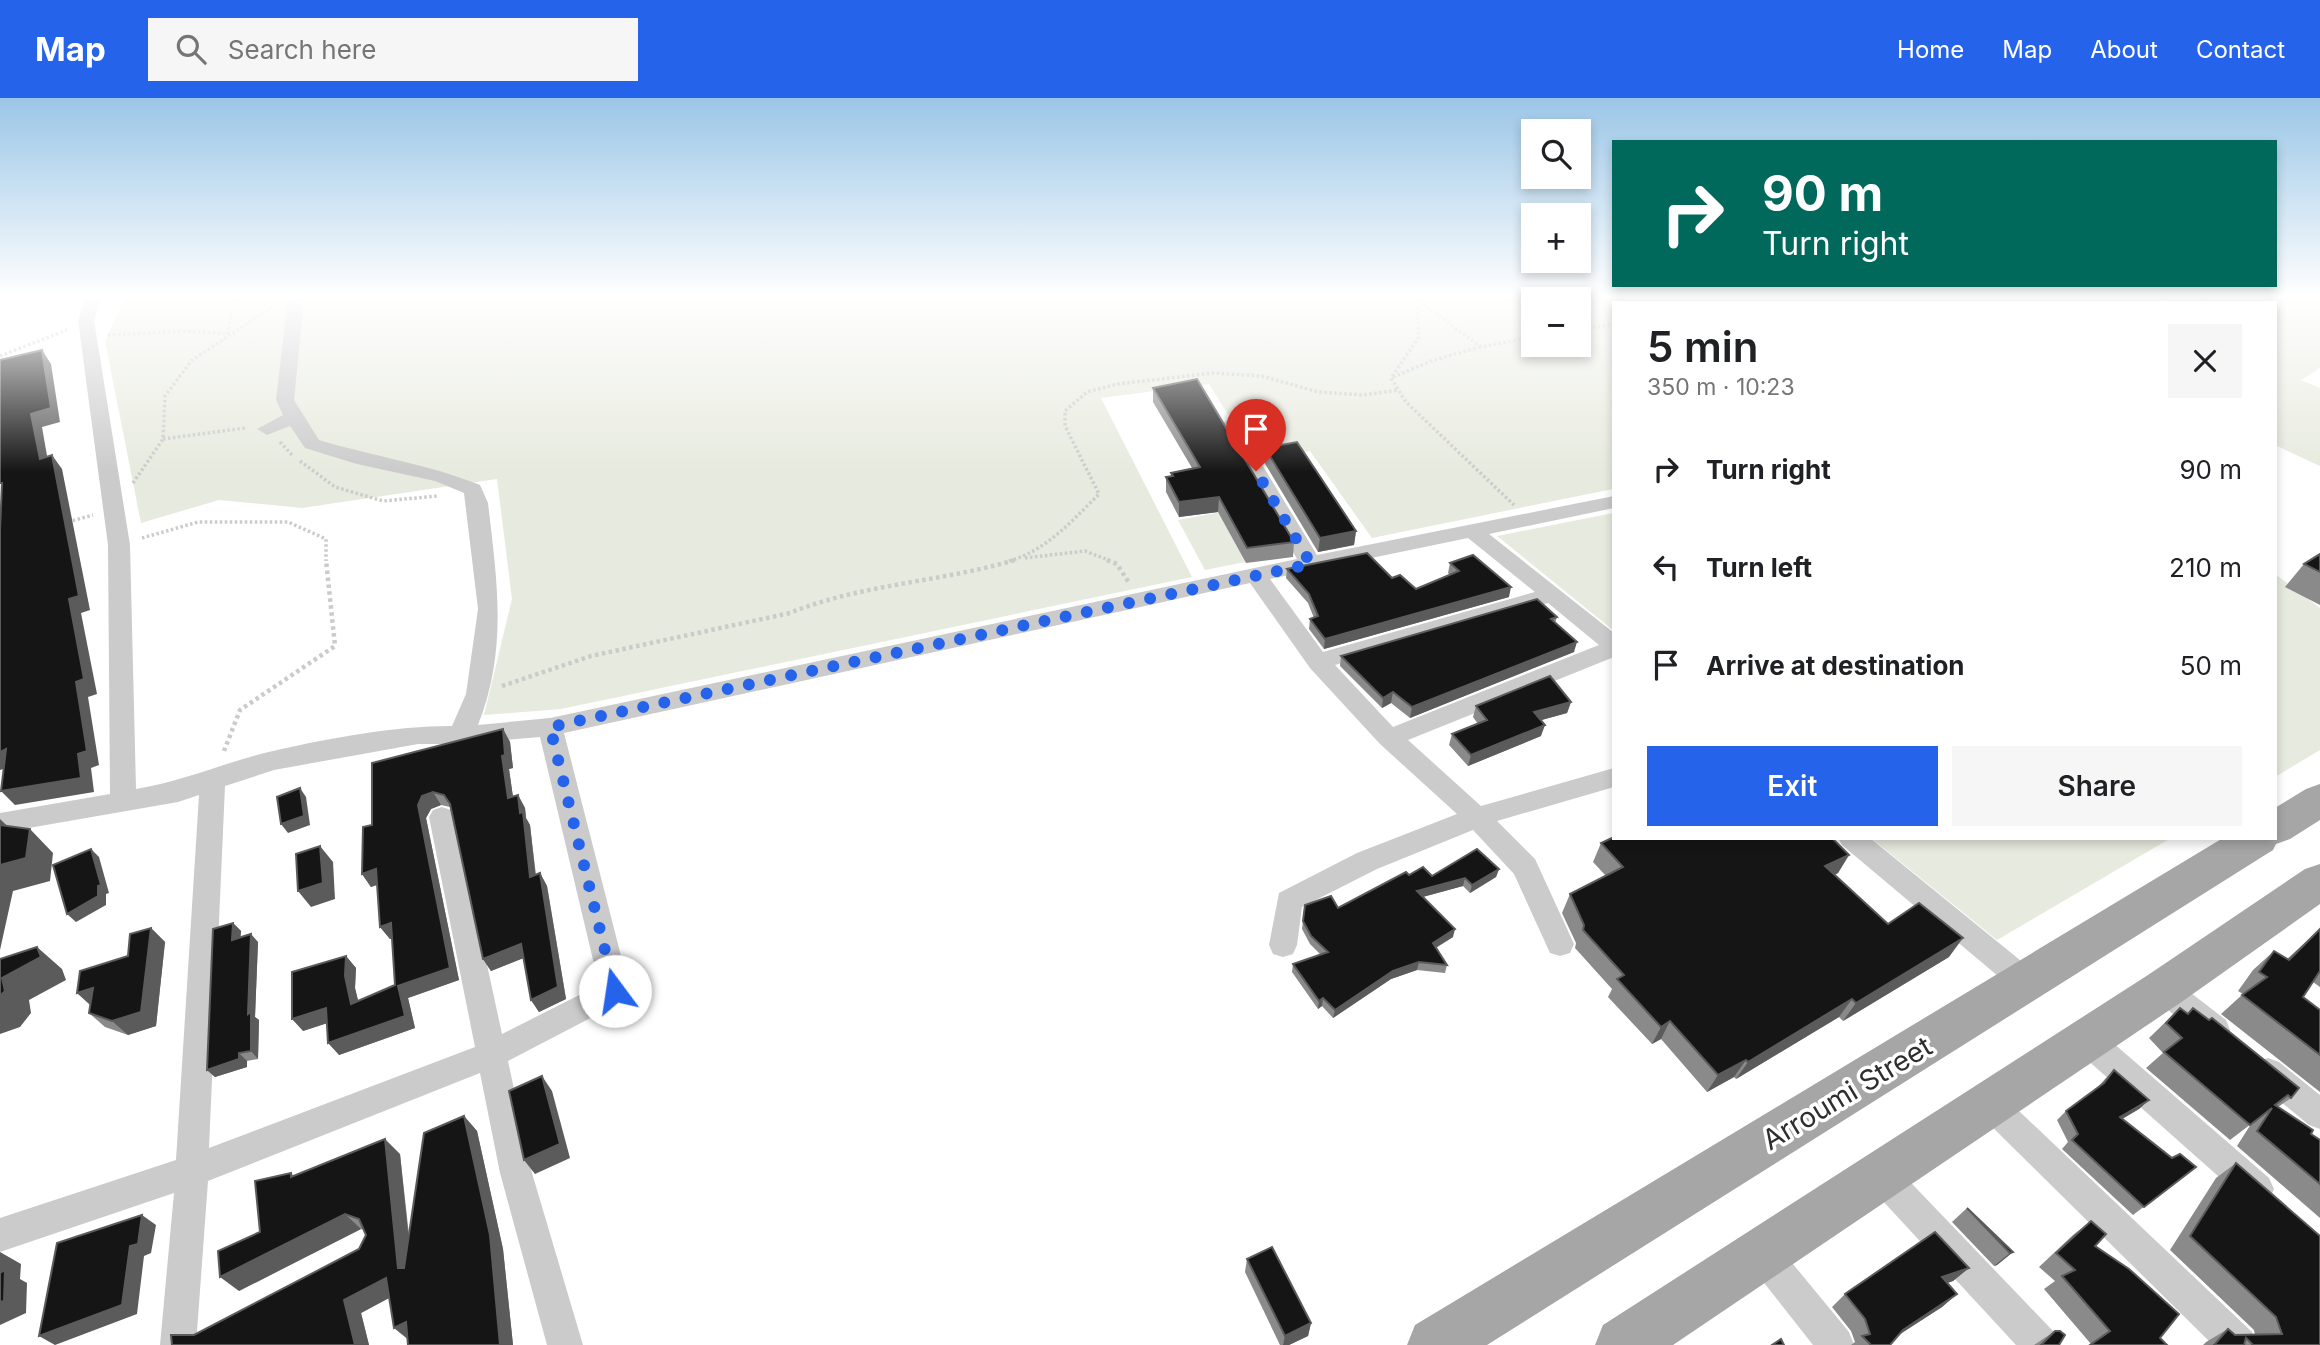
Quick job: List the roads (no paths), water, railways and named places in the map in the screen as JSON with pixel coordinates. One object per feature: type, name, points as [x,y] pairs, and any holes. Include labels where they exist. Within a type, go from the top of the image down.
[{"type":"main road","points":[[2277,827],[2320,800]]},
{"type":"main road","name":"Arroumi Street","points":[[1435,1345],[2027,983],[2255,840]]},
{"type":"main road","points":[[1632,1343],[1762,1253],[2164,989],[2320,881]]},
{"type":"street","points":[[90,356],[120,545],[123,802]]},
{"type":"street","points":[[290,356],[285,400],[312,444],[364,460],[441,476],[473,489],[478,503],[489,609],[478,694],[461,735]]},
{"type":"street","points":[[267,429],[294,418]]},
{"type":"street","points":[[1229,425],[1311,564]]},
{"type":"street","points":[[0,823],[178,792],[213,778],[272,761],[352,747],[418,736],[550,727],[1139,598],[1612,502]]},
{"type":"street","points":[[1474,531],[1612,645]]},
{"type":"street","points":[[1256,575],[1318,662],[1389,738],[1477,817],[1525,867],[1560,944]]},
{"type":"street","points":[[1318,662],[1552,594]]},
{"type":"street","points":[[1389,738],[1612,648]]},
{"type":"street","points":[[0,1235],[191,1171],[491,1055],[615,991],[550,727]]},
{"type":"street","points":[[178,1344],[191,1171],[213,778]]},
{"type":"street","points":[[1283,945],[1289,901],[1367,861],[1477,817],[1612,778]]},
{"type":"street","points":[[442,817],[516,1172],[565,1345]]},
{"type":"street","points":[[1853,840],[2027,983]]},
{"type":"street","points":[[2164,989],[2320,1114]]},
{"type":"street","points":[[2086,1039],[2279,1208]]},
{"type":"street","points":[[1989,1103],[2239,1345]]},
{"type":"street","points":[[1881,1175],[2041,1345]]},
{"type":"street","points":[[1762,1253],[1836,1345]]},
{"type":"street","points":[[178,1344],[215,1325]]}]
